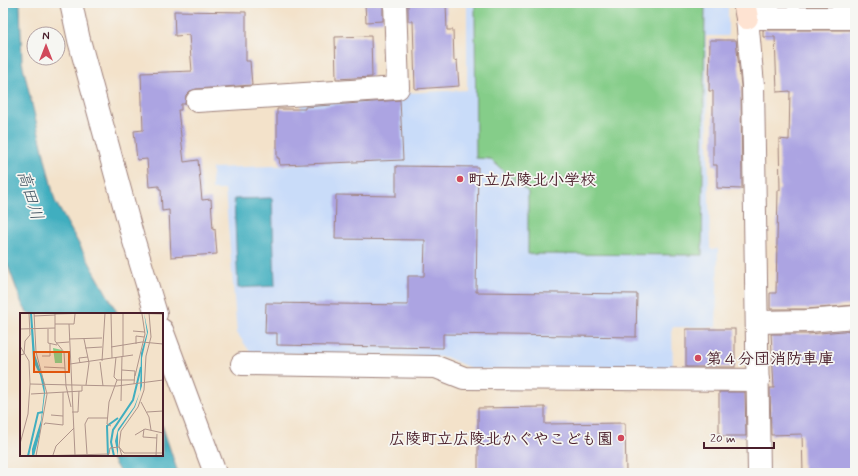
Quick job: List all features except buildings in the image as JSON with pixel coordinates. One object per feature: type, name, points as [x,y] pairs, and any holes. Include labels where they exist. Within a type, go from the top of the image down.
[{"type":"street","points":[[71,3],[79,40],[131,231],[156,313]]},
{"type":"street","points":[[197,101],[398,88],[395,3]]},
{"type":"street","points":[[759,473],[758,322],[753,85],[745,11],[855,18]]},
{"type":"street","points":[[758,322],[808,321],[855,316]]},
{"type":"street","points":[[163,333],[214,473]]},
{"type":"street","points":[[242,364],[436,367],[464,378],[758,380]]},
{"type":"shaded area","name":"町立広陵北小学校","points":[[467,3],[728,3],[728,36],[706,36],[710,249],[718,249],[716,327],[672,327],[673,369],[472,369],[446,357],[251,353],[237,333],[225,190],[212,190],[212,168],[301,165],[300,98],[467,90]]},
{"type":"green space","points":[[475,3],[705,3],[702,255],[528,254],[528,192],[490,159],[476,158]]},
{"type":"water","name":"高田川","points":[[3,3],[20,3],[22,62],[55,201],[117,313],[27,313],[22,304],[3,252]]},
{"type":"water","points":[[272,198],[275,286],[238,288],[234,199]]},
{"type":"water","points":[[163,428],[178,473],[120,473],[111,456],[163,456]]},
{"type":"place","name":"町立広陵北小学校","points":[[460,179]]},
{"type":"place","name":"第４分団消防車庫","points":[[698,358]]},
{"type":"place","name":"広陵町立広陵北かぐやこども園","points":[[621,438]]}]
